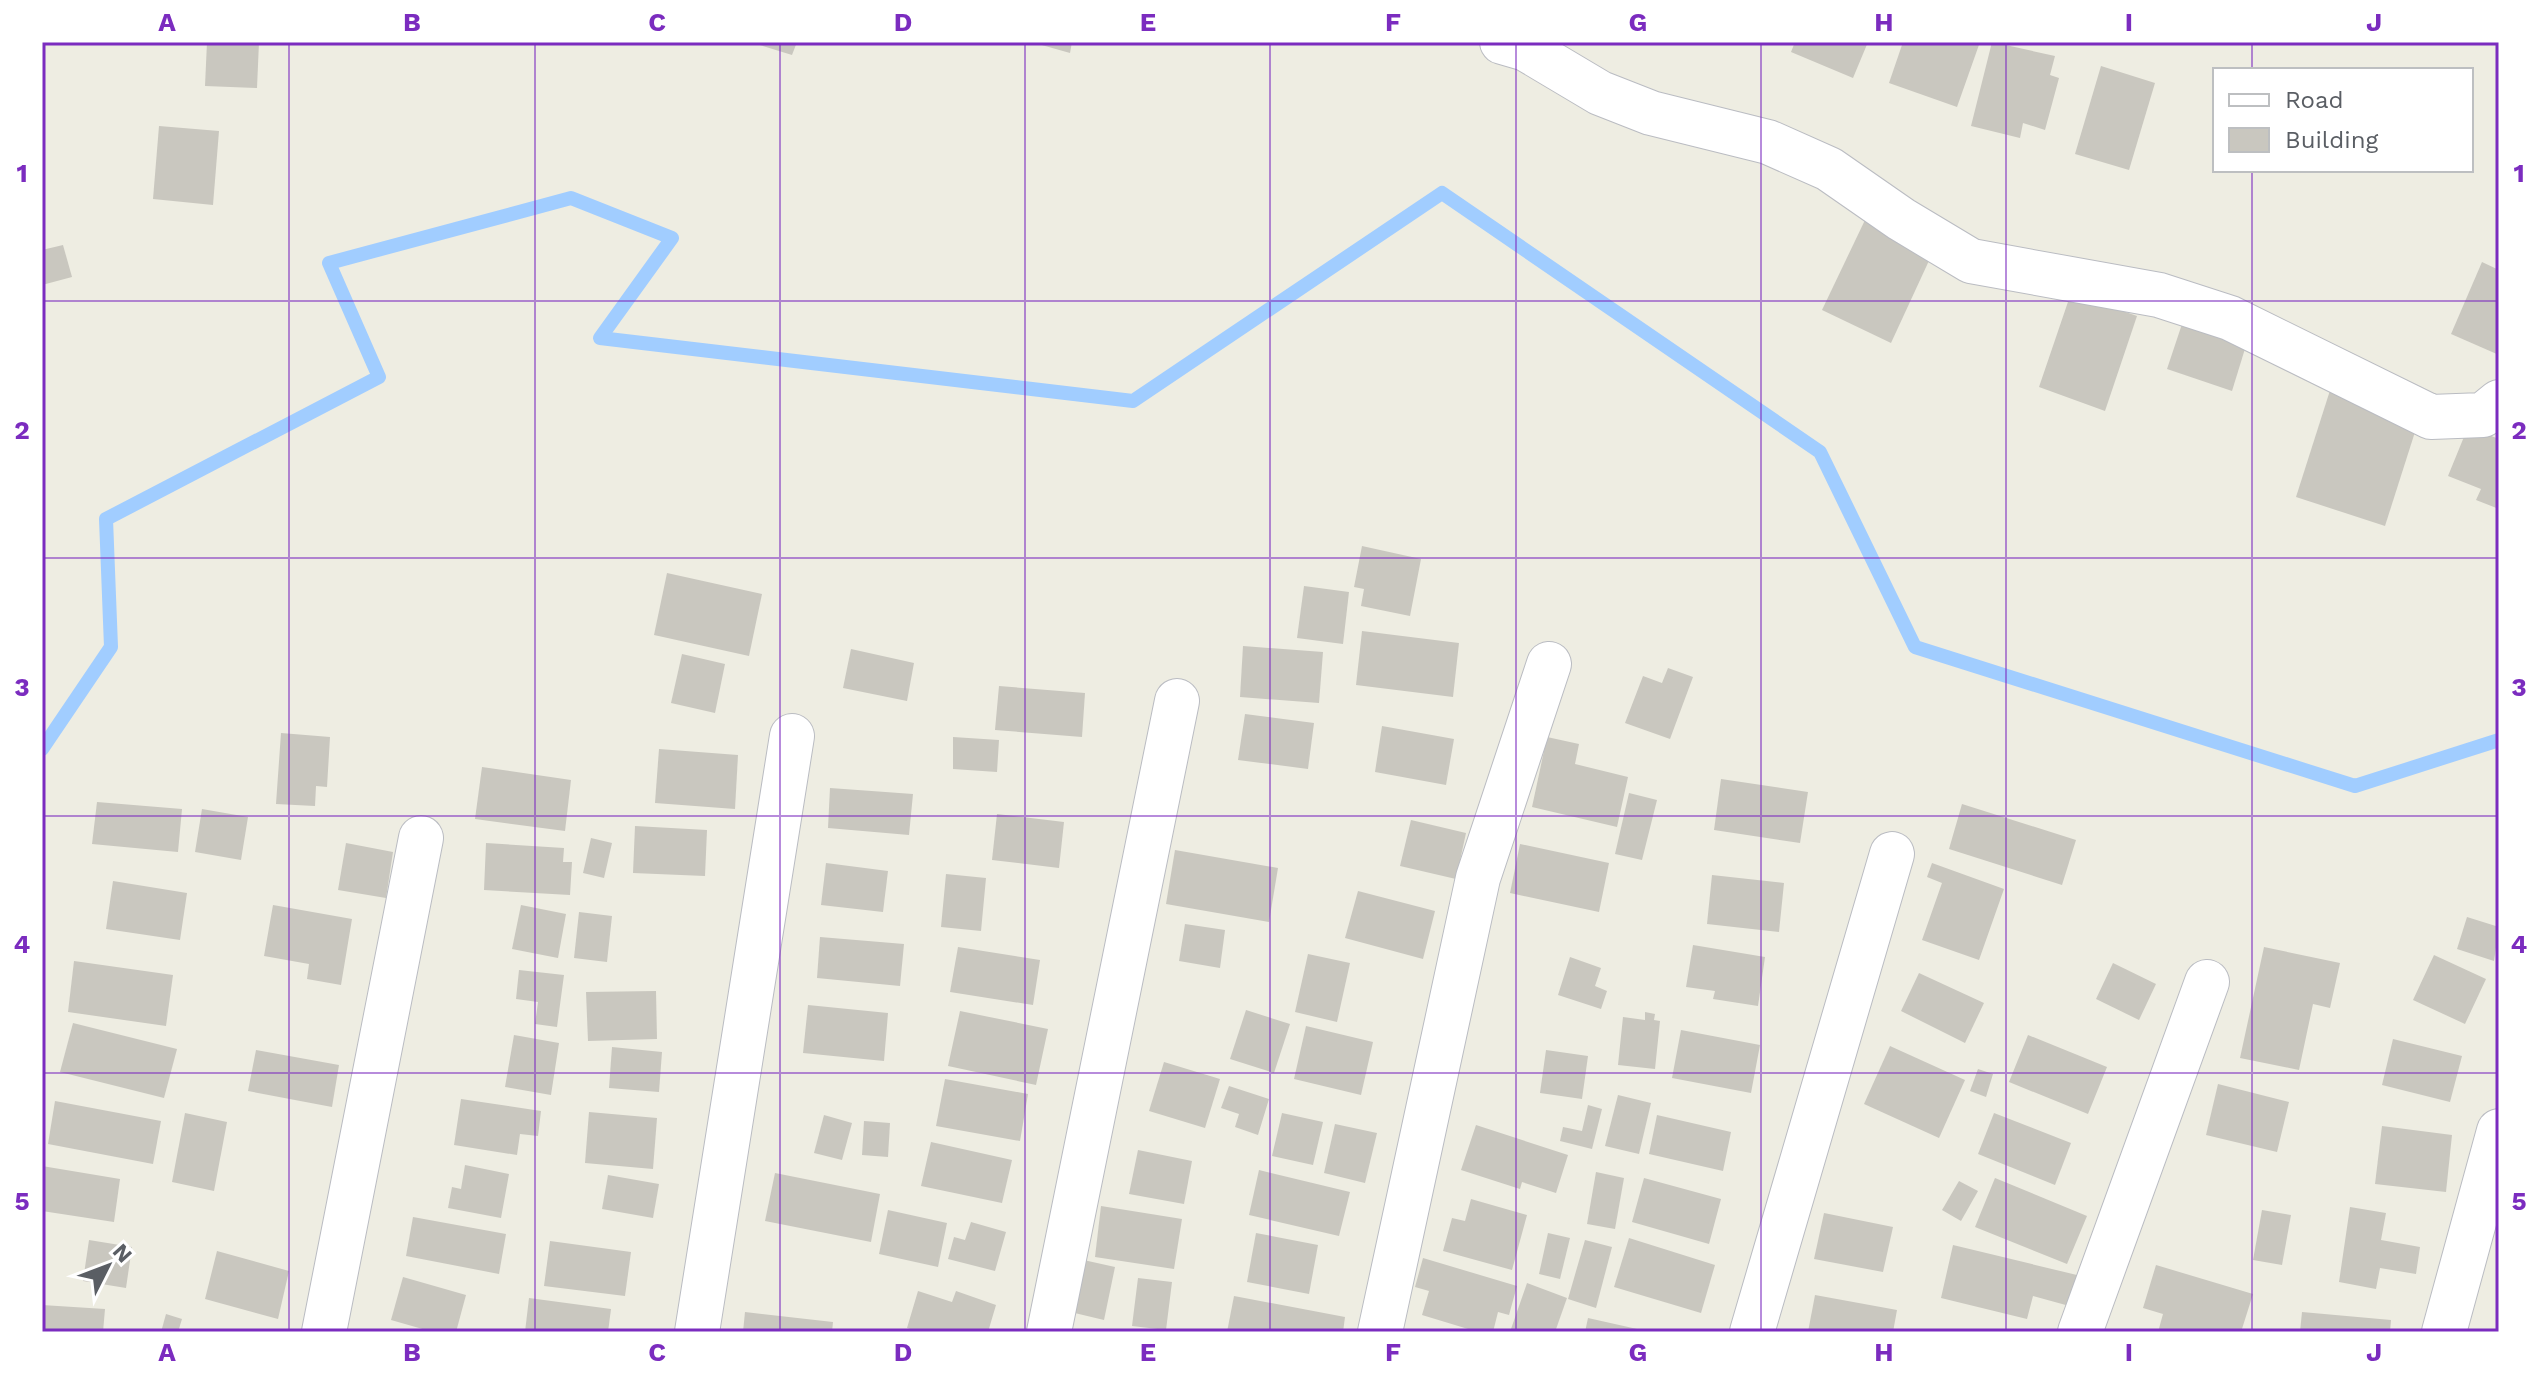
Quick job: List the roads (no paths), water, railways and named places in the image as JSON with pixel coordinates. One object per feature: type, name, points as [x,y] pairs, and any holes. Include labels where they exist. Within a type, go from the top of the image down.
[{"type":"street","points":[[1502,42],[1526,49],[1600,93],[1651,113],[1768,142],[1829,169],[1971,261],[2159,295],[2230,318],[2431,417],[2483,415],[2499,402]]},
{"type":"street","points":[[1380,1332],[1478,878],[1549,664]]},
{"type":"street","points":[[1049,1332],[1177,701]]},
{"type":"street","points":[[697,1332],[792,736]]},
{"type":"street","points":[[324,1332],[421,838]]},
{"type":"street","points":[[1752,1332],[1892,854]]},
{"type":"street","points":[[2080,1332],[2207,982]]},
{"type":"street","points":[[2444,1332],[2499,1131]]},
{"type":"waterway","points":[[42,749],[111,647],[106,519],[379,377],[329,263],[571,198],[672,238],[600,338],[1133,401],[1442,193],[1820,452],[1915,647],[2355,786],[2499,740]]}]
